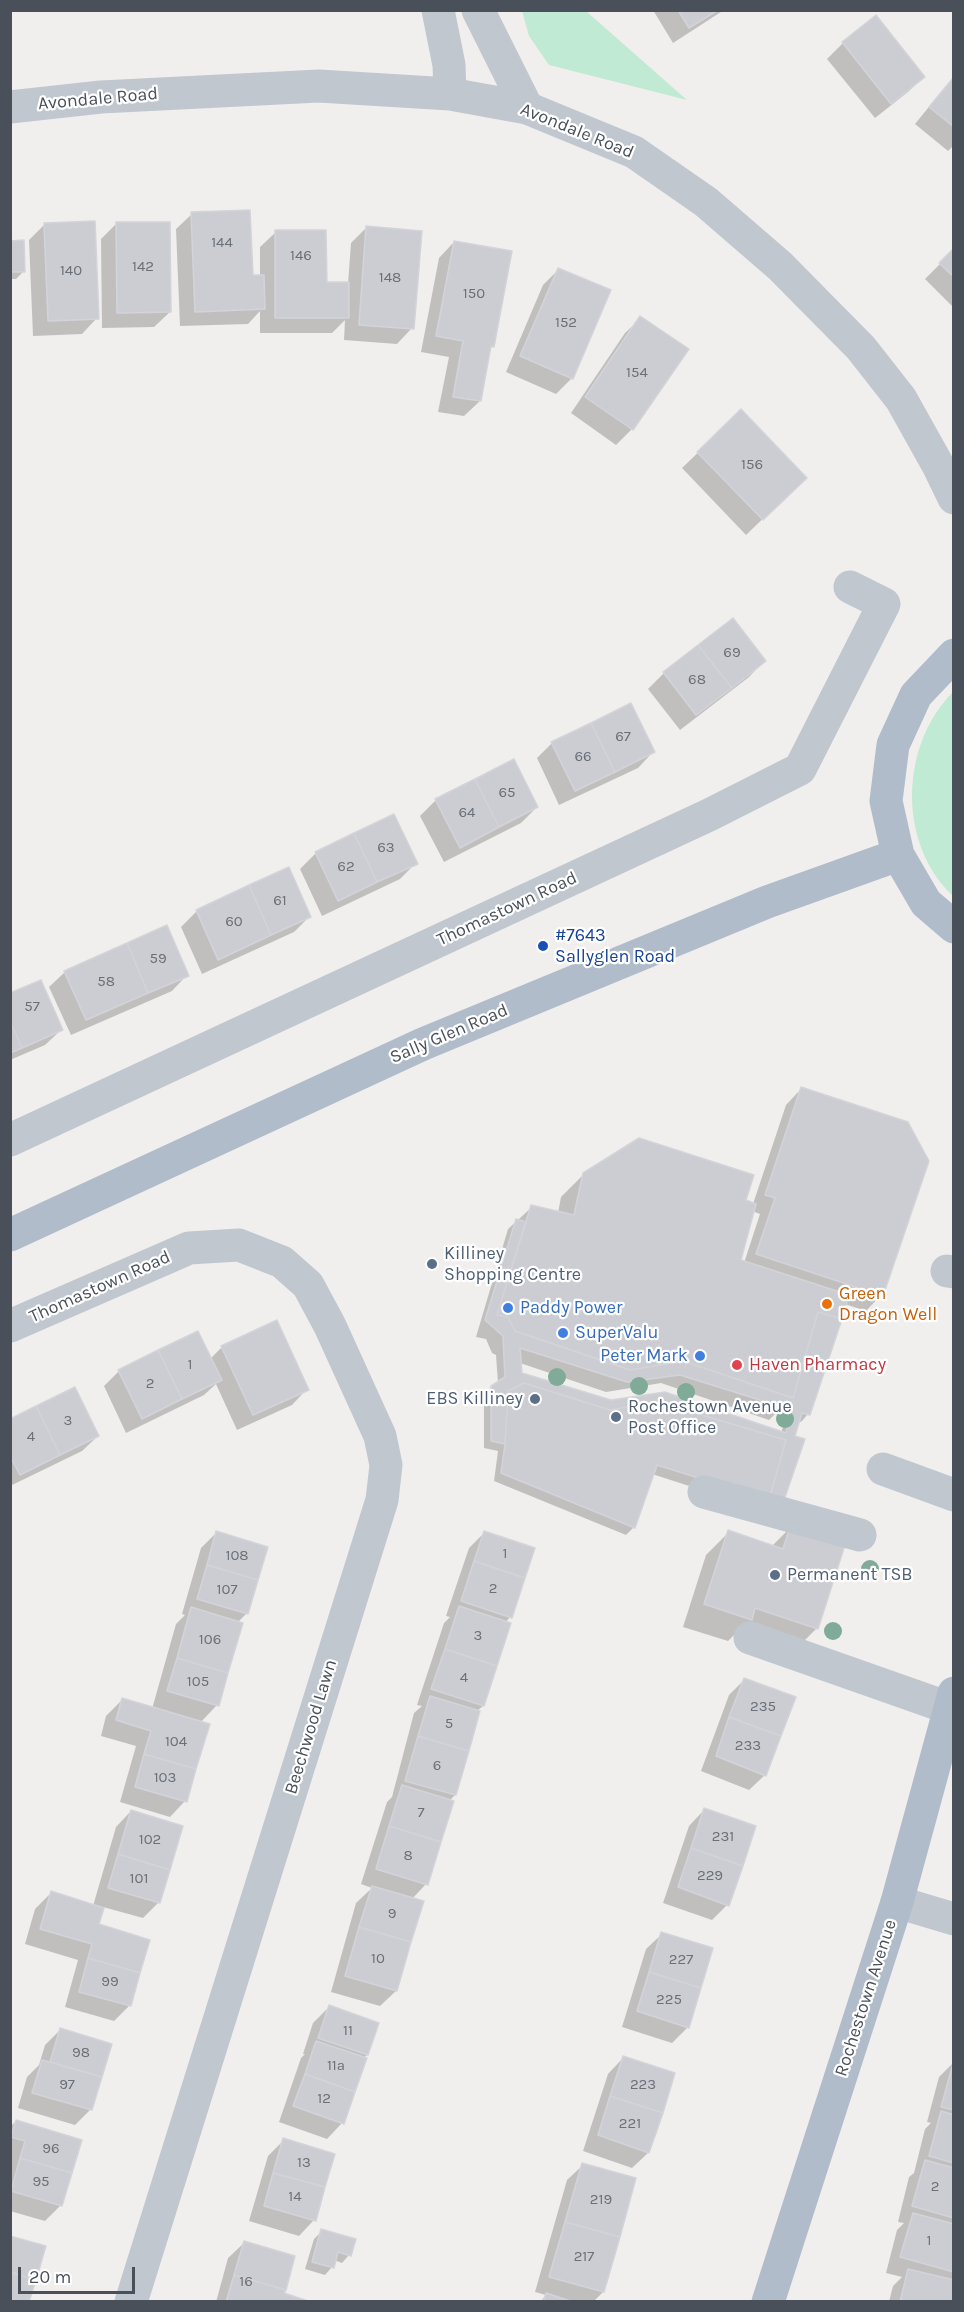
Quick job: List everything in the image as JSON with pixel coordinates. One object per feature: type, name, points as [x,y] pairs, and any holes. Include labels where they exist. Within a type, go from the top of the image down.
[{"type":"main road","points":[[954,656],[916,695],[893,745],[886,801],[898,855],[926,903],[954,927]]},
{"type":"main road","name":"Sally Glen Road","points":[[10,1236],[423,1044],[767,902],[898,855]]},
{"type":"main road","name":"Rochestown Avenue","points":[[768,2301],[897,1902],[951,1700]]},
{"type":"street","points":[[438,10],[449,65],[450,94]]},
{"type":"street","points":[[478,10],[527,108]]},
{"type":"street","name":"Avondale Road","points":[[10,107],[101,97],[319,86],[450,94],[527,108],[634,152],[706,202],[780,266],[861,348],[946,462],[954,498]]},
{"type":"street","name":"Thomastown Road","points":[[10,1140],[709,815],[801,769],[884,604],[850,587]]},
{"type":"street","name":"Beechwood Lawn","points":[[131,2301],[382,1500],[386,1465],[380,1436],[330,1326],[308,1286],[282,1262],[239,1245],[189,1248]]},
{"type":"street","name":"Thomastown Road","points":[[10,1326],[189,1248]]},
{"type":"street","points":[[883,1469],[954,1495]]},
{"type":"street","points":[[705,1492],[860,1535]]},
{"type":"street","points":[[750,1638],[951,1700]]},
{"type":"street","points":[[897,1902],[954,1919]]},
{"type":"green space","points":[[522,11],[586,11],[687,100],[549,65],[529,36]]},
{"type":"green space","points":[[953,692],[953,896],[935,874],[922,849],[914,822],[912,794],[915,766],[923,739],[935,714]]},
{"type":"building","points":[[678,10],[718,10],[689,28]]},
{"type":"building","points":[[876,15],[925,77],[891,104],[842,42]]},
{"type":"building","points":[[954,77],[954,127],[929,107]]},
{"type":"building","points":[[250,210],[253,275],[264,275],[265,309],[195,312],[191,212]]},
{"type":"building","points":[[95,221],[99,319],[48,321],[44,223]]},
{"type":"building","points":[[116,222],[170,222],[171,312],[117,313]]},
{"type":"building","points":[[366,226],[422,231],[414,329],[359,325]]},
{"type":"building","points":[[275,230],[326,230],[327,282],[349,282],[349,318],[275,318]]},
{"type":"building","points":[[24,240],[25,272],[10,272],[10,241]]},
{"type":"building","points":[[454,241],[512,251],[494,347],[491,346],[481,401],[453,397],[463,341],[436,336]]},
{"type":"building","points":[[954,248],[954,277],[939,263]]},
{"type":"building","points":[[558,268],[611,290],[573,379],[520,356]]},
{"type":"building","points":[[640,316],[689,349],[633,430],[585,397]]},
{"type":"building","points":[[741,409],[807,478],[763,520],[697,452]]},
{"type":"building","points":[[733,618],[766,661],[732,688],[698,645]]},
{"type":"building","points":[[698,645],[732,688],[696,715],[663,672]]},
{"type":"building","points":[[631,703],[655,752],[615,772],[591,723]]},
{"type":"building","points":[[591,723],[615,772],[575,791],[551,742]]},
{"type":"building","points":[[514,759],[538,807],[499,827],[475,779]]},
{"type":"building","points":[[475,779],[499,827],[460,848],[435,799]]},
{"type":"building","points":[[394,814],[418,864],[377,882],[354,833]]},
{"type":"building","points":[[354,833],[377,882],[338,901],[315,852]]},
{"type":"building","points":[[289,867],[311,917],[271,935],[249,885]]},
{"type":"building","points":[[249,885],[271,935],[218,960],[196,910]]},
{"type":"building","points":[[167,925],[189,976],[148,993],[127,943]]},
{"type":"building","points":[[127,943],[148,993],[86,1020],[64,971]]},
{"type":"building","points":[[41,980],[63,1030],[22,1048],[10,1021],[10,993]]},
{"type":"building","points":[[10,1021],[22,1048],[10,1053]]},
{"type":"building","points":[[801,1087],[908,1122],[929,1161],[883,1296],[756,1254],[775,1198],[765,1195]]},
{"type":"building","points":[[639,1138],[754,1175],[746,1200],[756,1204],[741,1260],[849,1295],[842,1319],[818,1312],[793,1398],[683,1361],[630,1370],[515,1331],[508,1317],[497,1315],[531,1205],[574,1215],[583,1173]]},
{"type":"building","points":[[516,1219],[526,1222],[497,1315],[508,1317],[515,1331],[630,1370],[683,1361],[793,1398],[818,1312],[842,1319],[810,1415],[802,1413],[795,1436],[805,1439],[782,1506],[769,1500],[786,1440],[658,1402],[610,1410],[524,1383],[508,1391],[505,1444],[491,1441],[491,1386],[505,1377],[503,1336],[485,1320]],"holes":[[[520,1348],[627,1382],[680,1375],[792,1410],[786,1433],[665,1392],[611,1400],[522,1373]]]},
{"type":"building","points":[[277,1320],[309,1390],[253,1415],[221,1346]]},
{"type":"building","points":[[198,1331],[222,1380],[182,1399],[158,1350]]},
{"type":"building","points":[[158,1350],[182,1399],[142,1419],[118,1370]]},
{"type":"building","points":[[524,1383],[610,1410],[658,1402],[786,1440],[769,1500],[657,1465],[635,1528],[501,1473],[508,1391]]},
{"type":"building","points":[[75,1387],[99,1436],[60,1455],[36,1406]]},
{"type":"building","points":[[36,1406],[60,1455],[20,1475],[10,1456],[10,1419]]},
{"type":"building","name":"Permanent TSB","points":[[791,1524],[846,1542],[818,1629],[755,1608],[752,1620],[704,1604],[728,1530],[783,1549]]},
{"type":"building","points":[[216,1531],[268,1547],[258,1580],[207,1565]]},
{"type":"building","points":[[484,1531],[535,1548],[525,1578],[474,1561]]},
{"type":"building","points":[[474,1561],[525,1578],[512,1618],[461,1601]]},
{"type":"building","points":[[207,1565],[258,1580],[248,1614],[197,1599]]},
{"type":"building","points":[[459,1606],[511,1623],[497,1666],[445,1649]]},
{"type":"building","points":[[191,1607],[243,1623],[228,1673],[177,1658]]},
{"type":"building","points":[[445,1649],[497,1666],[484,1706],[431,1689]]},
{"type":"building","points":[[177,1658],[228,1673],[219,1706],[167,1691]]},
{"type":"building","points":[[744,1678],[796,1697],[781,1736],[729,1717]]},
{"type":"building","points":[[430,1696],[480,1711],[469,1751],[418,1736]]},
{"type":"building","points":[[122,1698],[210,1724],[196,1769],[144,1754],[151,1731],[116,1720]]},
{"type":"building","points":[[729,1717],[781,1736],[766,1776],[716,1756]]},
{"type":"building","points":[[418,1736],[469,1751],[456,1795],[405,1781]]},
{"type":"building","points":[[144,1754],[196,1769],[187,1802],[135,1787]]},
{"type":"building","points":[[402,1785],[454,1801],[441,1842],[389,1826]]},
{"type":"building","points":[[704,1808],[756,1826],[743,1866],[691,1848]]},
{"type":"building","points":[[131,1810],[183,1826],[170,1870],[118,1854]]},
{"type":"building","points":[[389,1826],[441,1842],[428,1885],[376,1869]]},
{"type":"building","points":[[691,1848],[743,1866],[729,1906],[678,1887]]},
{"type":"building","points":[[118,1854],[170,1870],[160,1903],[108,1888]]},
{"type":"building","points":[[372,1886],[424,1901],[411,1942],[359,1927]]},
{"type":"building","points":[[51,1891],[104,1908],[99,1924],[150,1940],[140,1973],[88,1958],[92,1944],[40,1929]]},
{"type":"building","points":[[359,1927],[411,1942],[397,1991],[345,1976]]},
{"type":"building","points":[[661,1932],[713,1948],[701,1988],[649,1972]]},
{"type":"building","points":[[88,1958],[140,1973],[131,2006],[79,1992]]},
{"type":"building","points":[[649,1972],[701,1988],[689,2028],[637,2011]]},
{"type":"building","points":[[329,2005],[379,2023],[368,2055],[318,2038]]},
{"type":"building","points":[[60,2028],[112,2044],[102,2077],[50,2062]]},
{"type":"building","points":[[316,2041],[367,2058],[355,2092],[305,2074]]},
{"type":"building","points":[[623,2056],[675,2073],[663,2113],[610,2096]]},
{"type":"building","points":[[42,2060],[102,2077],[92,2110],[32,2093]]},
{"type":"building","points":[[954,2060],[954,2110],[941,2107]]},
{"type":"building","points":[[305,2074],[355,2092],[344,2124],[293,2106]]},
{"type":"building","points":[[610,2096],[663,2113],[649,2153],[598,2135]]},
{"type":"building","points":[[941,2111],[954,2115],[954,2163],[929,2156]]},
{"type":"building","points":[[16,2120],[82,2140],[72,2173],[20,2158],[25,2141],[11,2137]]},
{"type":"building","points":[[283,2138],[335,2154],[325,2187],[273,2173]]},
{"type":"building","points":[[20,2158],[72,2173],[62,2206],[11,2191]]},
{"type":"building","points":[[925,2160],[954,2168],[954,2218],[912,2206]]},
{"type":"building","points":[[582,2163],[636,2178],[620,2237],[565,2222]]},
{"type":"building","points":[[273,2173],[325,2187],[316,2221],[264,2206]]},
{"type":"building","points":[[913,2213],[954,2224],[954,2272],[900,2257]]},
{"type":"building","points":[[565,2222],[620,2237],[604,2292],[549,2277]]},
{"type":"building","points":[[321,2229],[356,2239],[351,2256],[338,2252],[334,2268],[312,2262]]},
{"type":"building","points":[[10,2236],[46,2246],[36,2280],[10,2272]]},
{"type":"building","points":[[244,2241],[295,2256],[286,2290],[234,2275]]},
{"type":"building","points":[[908,2269],[954,2280],[954,2302],[900,2302]]},
{"type":"building","points":[[10,2272],[36,2280],[29,2302],[10,2302]]},
{"type":"building","points":[[234,2275],[286,2290],[284,2293],[311,2302],[226,2302]]},
{"type":"building","points":[[546,2293],[573,2302],[543,2302]]},
{"type":"place","name":"#7643 Sallyglen Road","points":[[543,946]]},
{"type":"place","name":"Killiney Shopping Centre","points":[[432,1264]]},
{"type":"place","name":"Green Dragon Well","points":[[827,1304]]},
{"type":"place","name":"Paddy Power","points":[[508,1308]]},
{"type":"place","name":"SuperValu","points":[[563,1333]]},
{"type":"place","name":"Peter Mark","points":[[700,1356]]},
{"type":"place","name":"Haven Pharmacy","points":[[737,1365]]},
{"type":"place","name":"EBS Killiney","points":[[535,1399]]},
{"type":"place","name":"Rochestown Avenue Post Office","points":[[616,1417]]},
{"type":"place","name":"Permanent TSB","points":[[775,1575]]}]
